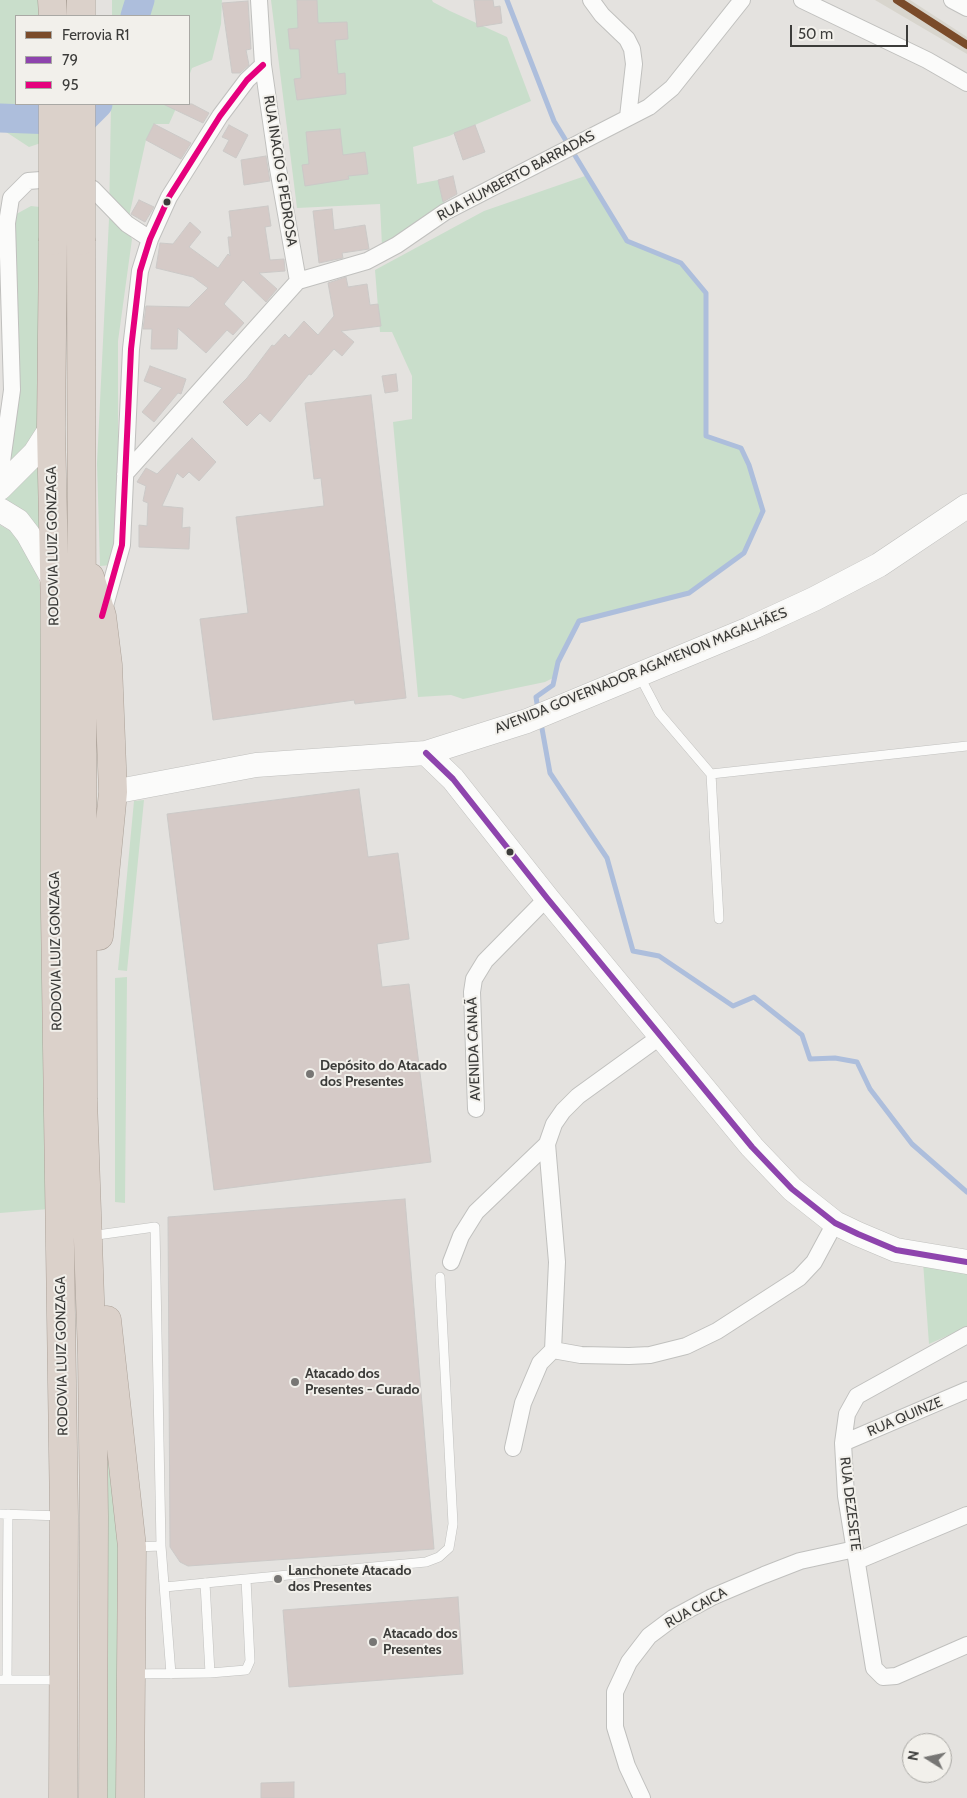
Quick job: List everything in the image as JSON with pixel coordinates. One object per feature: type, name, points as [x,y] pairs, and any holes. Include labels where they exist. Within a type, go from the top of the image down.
[{"type":"highway","points":[[52,0],[52,15]]},
{"type":"highway","points":[[81,0],[81,15]]},
{"type":"highway","name":"RODOVIA LUIZ GONZAGA","points":[[53,105],[51,428],[54,581],[55,912],[64,1516],[63,1798]]},
{"type":"highway","name":"RODOVIA LUIZ GONZAGA","points":[[81,105],[84,1099],[94,1517],[93,1798]]},
{"type":"highway","points":[[82,550],[102,616],[108,665],[113,792],[84,1099]]},
{"type":"highway","points":[[87,1203],[97,1235],[132,1547],[130,1798]]},
{"type":"street","name":"RUA INACIO G PEDROSA","points":[[260,0],[264,65],[276,163],[298,281]]},
{"type":"street","points":[[591,0],[602,15],[627,39],[632,49],[634,64],[628,117]]},
{"type":"street","name":"RUA HUMBERTO BARRADAS","points":[[298,281],[368,261],[397,245],[445,212],[649,107],[672,88],[742,0]]},
{"type":"street","points":[[802,0],[926,60],[967,83]]},
{"type":"street","points":[[952,0],[967,8]]},
{"type":"street","points":[[102,616],[122,545],[132,340],[140,271],[150,239],[168,197],[195,153],[247,80],[264,65]]},
{"type":"street","points":[[0,476],[12,390],[7,222],[11,198],[28,181],[54,179],[80,182],[93,189],[128,224],[150,239]]},
{"type":"street","points":[[125,474],[298,281]]},
{"type":"street","points":[[0,488],[25,464],[51,428]]},
{"type":"street","name":"AVENIDA GOVERNADOR AGAMENON MAGALHÃES","points":[[113,792],[256,765],[426,753],[527,721],[749,629],[814,599],[879,565],[967,506]]},
{"type":"street","points":[[0,510],[18,521],[28,534],[54,581]]},
{"type":"street","points":[[426,753],[453,779],[547,898],[752,1147],[792,1189],[835,1222],[896,1250],[967,1262]]},
{"type":"street","name":"AVENIDA CANAÃ","points":[[476,1109],[472,992],[474,979],[485,961],[547,898]]},
{"type":"street","points":[[513,1448],[523,1402],[540,1363],[553,1350],[556,1262],[547,1144],[554,1124],[578,1096],[661,1036]]},
{"type":"street","points":[[451,1262],[461,1236],[476,1212],[547,1144]]},
{"type":"street","points":[[553,1350],[581,1355],[629,1356],[650,1355],[686,1346],[717,1331],[798,1278],[814,1262],[835,1222]]},
{"type":"street","name":"RUA DEZESETE","points":[[967,1335],[857,1396],[847,1414],[843,1443],[846,1496],[874,1668],[883,1677],[896,1676],[967,1645]]},
{"type":"street","name":"RUA QUINZE","points":[[843,1443],[967,1390]]},
{"type":"street","name":"RUA CAICA","points":[[642,1798],[627,1766],[615,1727],[615,1692],[629,1662],[649,1636],[681,1614],[764,1575],[800,1561],[856,1555],[967,1515]]},
{"type":"lane","points":[[639,675],[659,713],[711,774],[719,918]]},
{"type":"lane","points":[[711,774],[967,746]]},
{"type":"lane","points":[[97,1235],[155,1227],[161,1546],[171,1674]]},
{"type":"lane","points":[[165,1587],[426,1562],[439,1557],[449,1548],[453,1524],[440,1277]]},
{"type":"lane","points":[[64,1516],[4,1514],[4,1680],[64,1680]]},
{"type":"lane","points":[[132,1547],[161,1546]]},
{"type":"lane","points":[[132,1674],[242,1671],[249,1666],[246,1579]]},
{"type":"lane","points":[[205,1582],[210,1673]]},
{"type":"shaded area","points":[[875,0],[910,0],[967,37],[967,54]]},
{"type":"green space","points":[[0,0],[47,0],[47,15],[15,15],[15,105],[47,105],[47,141],[29,147],[0,128]]},
{"type":"green space","points":[[112,0],[222,0],[221,24],[212,60],[192,68],[190,73],[190,15],[112,15]]},
{"type":"green space","points":[[271,0],[432,0],[450,11],[507,37],[531,101],[449,136],[413,147],[417,184],[438,180],[445,206],[382,246],[380,204],[297,208]]},
{"type":"green space","points":[[111,105],[178,105],[169,124],[154,124],[146,140],[126,230],[132,239],[118,341],[118,515],[112,565],[100,566],[97,463],[109,219]]},
{"type":"green space","points":[[588,175],[627,241],[681,263],[706,293],[707,436],[741,448],[749,465],[763,511],[744,553],[689,593],[579,621],[558,662],[555,677],[545,682],[463,699],[451,695],[418,697],[393,422],[412,419],[412,376],[392,332],[380,332],[375,270],[484,211]]},
{"type":"green space","points":[[31,206],[40,207],[43,416],[36,440],[5,478],[11,217]]},
{"type":"green space","points":[[44,449],[44,554],[0,502]]},
{"type":"green space","points":[[0,525],[19,536],[32,557],[40,585],[49,1209],[0,1213]]},
{"type":"green space","points":[[144,800],[127,971],[118,970],[134,801]]},
{"type":"green space","points":[[127,977],[125,1203],[115,1202],[115,978]]},
{"type":"green space","points":[[923,1262],[967,1269],[967,1327],[929,1344]]},
{"type":"green space","points":[[101,1423],[123,1530],[125,1798],[101,1798]]},
{"type":"building","points":[[297,0],[317,0],[318,23],[347,22],[348,39],[335,40],[338,74],[345,73],[346,94],[297,100],[294,79],[301,78],[299,49],[290,49],[288,29],[298,28]]},
{"type":"building","points":[[474,0],[493,0],[494,7],[500,6],[502,23],[477,27]]},
{"type":"building","points":[[248,1],[251,49],[246,50],[249,65],[240,73],[232,73],[222,3]]},
{"type":"building","points":[[192,104],[209,113],[203,123],[165,105]]},
{"type":"building","points":[[154,124],[191,143],[181,159],[146,140]]},
{"type":"building","points":[[229,125],[248,135],[236,158],[223,151],[229,140],[222,137]]},
{"type":"building","points":[[475,125],[485,152],[463,160],[454,133]]},
{"type":"building","points":[[340,129],[343,155],[365,152],[368,174],[348,176],[349,179],[305,186],[302,165],[309,164],[306,132]]},
{"type":"building","points":[[266,156],[270,181],[244,185],[241,160]]},
{"type":"building","points":[[453,176],[457,194],[443,202],[438,180]]},
{"type":"building","points":[[139,200],[154,207],[145,222],[131,214]]},
{"type":"building","points":[[268,206],[271,226],[265,227],[270,260],[284,259],[285,271],[259,273],[277,289],[266,302],[243,280],[224,304],[244,323],[233,335],[227,330],[206,353],[178,328],[177,349],[151,349],[152,329],[143,329],[146,306],[189,307],[208,288],[193,277],[156,268],[160,243],[173,244],[190,222],[201,232],[189,247],[218,268],[228,254],[230,256],[228,237],[232,237],[229,211]]},
{"type":"building","points":[[332,209],[334,230],[365,225],[369,249],[342,253],[343,258],[319,263],[313,211]]},
{"type":"building","points":[[346,277],[348,287],[367,284],[370,305],[378,304],[381,326],[341,331],[354,342],[342,356],[334,349],[311,375],[309,374],[270,422],[260,413],[247,426],[223,402],[247,378],[272,345],[274,346],[285,334],[289,338],[304,321],[318,335],[334,316],[328,283]]},
{"type":"building","points":[[150,366],[186,379],[181,394],[178,393],[154,422],[142,412],[162,388],[144,381]]},
{"type":"building","points":[[396,374],[398,391],[385,393],[382,376]]},
{"type":"building","points":[[371,395],[406,698],[355,704],[354,700],[213,720],[200,619],[248,613],[236,517],[324,506],[321,478],[314,479],[305,403]]},
{"type":"building","points":[[192,438],[216,462],[199,481],[189,472],[183,478],[177,473],[162,506],[183,508],[182,528],[190,527],[189,549],[139,547],[139,525],[147,526],[148,503],[143,501],[146,486],[137,482],[146,468],[157,474]]},
{"type":"building","name":"Depósito do Atacado dos Presentes","points":[[359,789],[368,857],[398,853],[409,939],[377,944],[382,987],[409,984],[431,1162],[214,1190],[167,814]]},
{"type":"building","name":"Atacado dos Presentes - Curado","points":[[405,1199],[434,1549],[188,1566],[180,1562],[170,1547],[168,1217]]},
{"type":"building","name":"Atacado dos Presentes","points":[[458,1597],[463,1674],[289,1687],[283,1610]]},
{"type":"building","points":[[294,1782],[294,1798],[261,1798],[261,1783]]},
{"type":"waterway","points":[[135,15],[140,0]]},
{"type":"waterway","points":[[507,0],[554,121],[627,241],[681,263],[706,293],[706,436],[741,448],[749,465],[763,511],[744,553],[689,593],[579,621],[558,662],[553,685],[536,697],[538,710]]},
{"type":"waterway","points":[[0,118],[81,121],[97,105]]},
{"type":"waterway","points":[[541,723],[550,773],[607,858],[633,951],[659,956],[733,1006],[754,997],[802,1035],[810,1059],[835,1058],[857,1062],[870,1089],[912,1144],[967,1192]]},
{"type":"rail line","name":"R1","points":[[897,0],[967,45]]},
{"type":"transit line","name":"95","points":[[102,616],[122,545],[131,349],[140,271],[150,239],[169,197],[220,116],[247,80],[263,65]]},
{"type":"transit line","name":"79","points":[[426,753],[453,779],[547,898],[752,1147],[792,1189],[835,1223],[896,1250],[967,1262]]},
{"type":"place","name":"Depósito do Atacado dos Presentes","points":[[310,1074]]},
{"type":"place","name":"Atacado dos Presentes - Curado","points":[[295,1382]]},
{"type":"place","name":"Lanchonete Atacado dos Presentes","points":[[278,1579]]},
{"type":"place","name":"Atacado dos Presentes","points":[[373,1642]]}]
